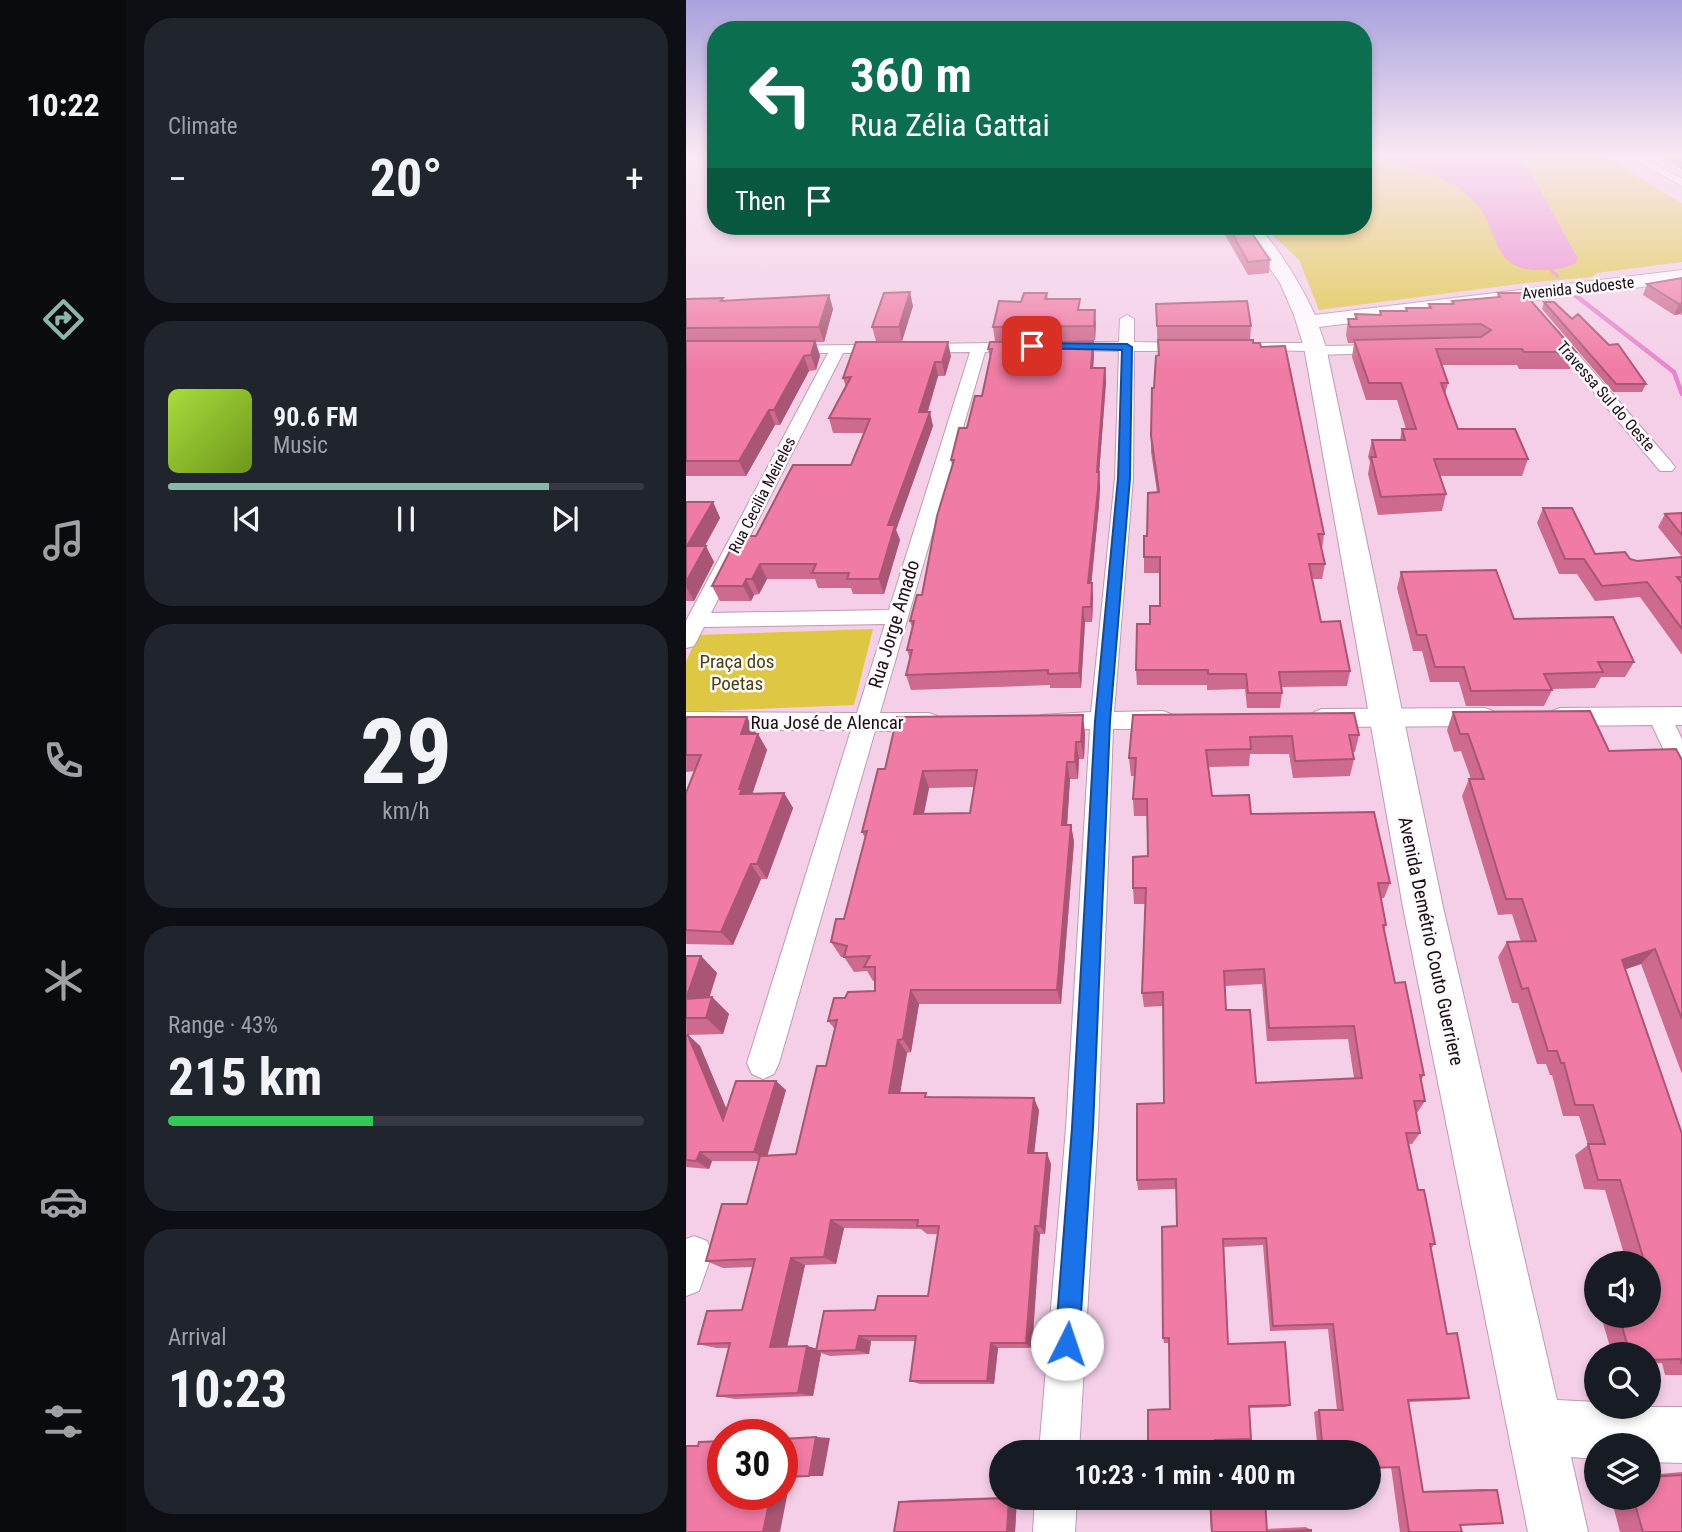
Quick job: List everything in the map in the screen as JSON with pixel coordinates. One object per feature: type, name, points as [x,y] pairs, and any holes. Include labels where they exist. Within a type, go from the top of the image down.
[{"type":"main road","name":"Avenida Demétrio Couto Guerriere","points":[[1257,235],[1269,248],[1313,340],[1423,907],[1558,1532]]},
{"type":"main road","name":"Avenida Sudoeste","points":[[1313,340],[1517,294],[1682,276]]},
{"type":"main road","points":[[1536,1427],[1682,1435]]},
{"type":"street","name":"Travessa Sul do Oeste","points":[[1517,294],[1666,467]]},
{"type":"street","points":[[1060,1440],[1082,1128],[1102,721],[1124,478],[1128,319]]},
{"type":"street","points":[[1234,347],[1313,340],[1396,349]]},
{"type":"street","points":[[1045,346],[1208,347]]},
{"type":"street","name":"Rua Jorge Amado","points":[[763,1063],[979,347]]},
{"type":"street","points":[[772,349],[1005,347]]},
{"type":"street","name":"Rua Cecilia Meireles","points":[[686,641],[838,348]]},
{"type":"street","points":[[698,620],[897,617]]},
{"type":"street","points":[[1536,717],[1671,716],[1682,763]]},
{"type":"street","points":[[1305,719],[1509,717]]},
{"type":"street","points":[[1022,721],[1183,720]]},
{"type":"street","name":"Rua José de Alencar","points":[[686,721],[956,722]]},
{"type":"street","points":[[1054,1532],[1055,1510]]},
{"type":"green space","points":[[1372,227],[1682,227],[1682,262],[1597,273],[1592,277],[1319,310],[1299,260],[1273,235],[1372,235]]},
{"type":"green space","name":"Praça dos Poetas","points":[[873,629],[854,705],[686,712],[686,662],[698,635]]},
{"type":"shaded area","points":[[1490,227],[1561,227],[1577,257],[1576,263],[1563,268],[1524,269],[1513,265],[1500,250]]},
{"type":"building","points":[[1233,235],[1253,235],[1270,260],[1248,262]]},
{"type":"building","points":[[1682,278],[1682,303],[1679,304],[1647,284]]},
{"type":"building","points":[[910,292],[899,327],[872,327],[884,293]]},
{"type":"building","points":[[1024,293],[1047,293],[1045,299],[1080,299],[1078,310],[1095,310],[1094,326],[993,327],[999,301],[1021,302]]},
{"type":"building","points":[[1498,293],[1524,293],[1576,352],[1436,349],[1448,383],[1441,383],[1458,429],[1515,429],[1528,459],[1434,459],[1446,494],[1381,497],[1371,457],[1376,457],[1372,440],[1405,440],[1402,429],[1416,429],[1401,383],[1369,383],[1354,340],[1481,337],[1491,330],[1481,324],[1350,327],[1348,319],[1357,319],[1355,314],[1381,315],[1380,311],[1407,311],[1406,308],[1431,308],[1429,304],[1454,304],[1452,301],[1500,297]]},
{"type":"building","points":[[829,295],[819,327],[686,328],[686,299],[723,298],[721,301]]},
{"type":"building","points":[[1247,301],[1251,326],[1157,326],[1156,304]]},
{"type":"building","points":[[1544,302],[1554,302],[1572,319],[1578,314],[1609,345],[1618,344],[1646,384],[1616,384]]},
{"type":"building","points":[[1158,340],[1253,340],[1253,343],[1260,343],[1261,347],[1285,346],[1324,534],[1318,534],[1325,564],[1309,564],[1321,622],[1340,621],[1350,671],[1279,672],[1282,693],[1248,693],[1246,674],[1208,674],[1208,670],[1136,670],[1137,624],[1150,624],[1150,606],[1160,606],[1160,557],[1144,557],[1148,493],[1159,492],[1151,436],[1152,388],[1156,356],[1159,355]]},
{"type":"building","points":[[686,341],[815,341],[811,355],[804,356],[774,410],[769,410],[739,461],[686,461]]},
{"type":"building","points":[[1093,341],[1091,368],[1105,368],[1098,490],[1088,583],[1092,583],[1091,607],[1083,607],[1079,673],[1048,674],[1048,670],[906,675],[912,650],[907,650],[914,621],[910,621],[917,595],[922,595],[937,516],[954,460],[951,460],[959,428],[967,428],[975,396],[982,396],[992,349],[988,349],[990,342]]},
{"type":"building","points":[[856,342],[948,342],[942,362],[935,362],[919,412],[930,412],[888,525],[895,525],[879,579],[847,579],[849,573],[812,573],[816,564],[760,564],[752,579],[746,579],[743,586],[712,586],[732,547],[737,543],[745,543],[749,536],[756,536],[793,465],[851,465],[870,419],[829,418],[851,377],[843,378]]},
{"type":"building","points":[[686,502],[713,502],[687,546],[706,546],[686,582]]},
{"type":"building","points":[[1543,508],[1572,508],[1595,554],[1625,552],[1630,559],[1637,561],[1682,557],[1682,577],[1677,577],[1682,583],[1682,629],[1647,582],[1602,586],[1584,559],[1565,559]]},
{"type":"building","points":[[1682,513],[1682,535],[1665,514]]},
{"type":"building","points":[[1496,570],[1514,619],[1613,617],[1634,662],[1598,662],[1603,672],[1544,674],[1552,690],[1471,691],[1464,667],[1435,667],[1426,635],[1417,635],[1401,572]]},
{"type":"building","points":[[1590,711],[1609,751],[1676,749],[1682,760],[1682,1019],[1655,949],[1622,960],[1682,1134],[1682,1364],[1680,1359],[1661,1360],[1661,1342],[1627,1342],[1622,1328],[1661,1328],[1661,1251],[1641,1251],[1620,1180],[1598,1180],[1588,1144],[1605,1144],[1593,1105],[1575,1105],[1564,1063],[1561,1063],[1557,1051],[1548,1051],[1528,988],[1522,989],[1507,942],[1536,941],[1522,899],[1506,899],[1469,779],[1484,779],[1468,734],[1460,734],[1453,712]]},
{"type":"building","points":[[1354,713],[1359,735],[1349,735],[1354,759],[1295,761],[1292,736],[1250,737],[1251,749],[1206,750],[1212,796],[1249,795],[1251,814],[1374,812],[1390,883],[1378,883],[1386,925],[1383,925],[1395,983],[1405,982],[1424,1075],[1420,1075],[1425,1101],[1414,1101],[1420,1133],[1406,1133],[1418,1190],[1424,1190],[1435,1244],[1430,1244],[1447,1334],[1457,1333],[1469,1398],[1408,1400],[1423,1492],[1497,1490],[1503,1523],[1460,1525],[1462,1532],[1409,1532],[1399,1467],[1381,1468],[1381,1440],[1322,1440],[1319,1410],[1343,1410],[1333,1324],[1273,1326],[1266,1238],[1223,1239],[1228,1344],[1285,1342],[1290,1405],[1249,1406],[1251,1439],[1148,1440],[1148,1410],[1170,1409],[1169,1338],[1163,1338],[1162,1227],[1177,1226],[1176,1179],[1137,1180],[1137,1104],[1164,1103],[1163,992],[1142,993],[1146,888],[1133,888],[1133,857],[1148,856],[1147,799],[1133,799],[1136,758],[1129,758],[1133,715]],"holes":[[[1264,969],[1269,1028],[1354,1026],[1362,1078],[1256,1083],[1250,1010],[1226,1010],[1224,971]]]},
{"type":"building","points":[[1083,715],[1081,742],[1076,742],[1075,762],[1067,762],[1062,825],[1071,825],[1057,990],[911,990],[903,1039],[898,1040],[889,1093],[926,1093],[925,1097],[1034,1098],[1028,1153],[1047,1153],[1040,1226],[1035,1226],[1026,1343],[991,1343],[987,1381],[910,1381],[916,1336],[859,1336],[856,1350],[816,1351],[824,1311],[875,1310],[878,1296],[928,1296],[939,1226],[917,1226],[918,1220],[831,1220],[824,1257],[791,1258],[770,1347],[807,1346],[798,1393],[717,1396],[730,1343],[698,1344],[707,1311],[742,1310],[755,1259],[706,1261],[722,1204],[747,1204],[760,1156],[796,1154],[817,1066],[826,1066],[837,1020],[828,1021],[834,998],[845,998],[848,992],[875,991],[875,967],[864,967],[870,956],[844,957],[847,946],[831,942],[836,919],[844,919],[867,831],[862,832],[878,769],[885,769],[897,717]],"holes":[[[977,770],[970,813],[914,814],[923,771]]]},
{"type":"building","points":[[687,717],[747,717],[741,734],[758,734],[739,789],[742,789],[740,794],[784,793],[757,864],[751,864],[721,932],[686,930],[686,793],[701,755],[686,755]]},
{"type":"building","points":[[686,956],[701,956],[686,999]]},
{"type":"building","points":[[712,997],[706,1018],[686,1018],[686,999]]},
{"type":"building","points":[[688,1035],[723,1120],[736,1081],[776,1081],[754,1152],[700,1152],[696,1161],[686,1160]]},
{"type":"building","points":[[816,1437],[809,1476],[798,1476],[798,1438]]},
{"type":"building","points":[[699,1442],[707,1442],[707,1510],[768,1510],[763,1532],[686,1532],[686,1446],[698,1446]]},
{"type":"building","points":[[1682,1475],[1682,1532],[1643,1532],[1637,1510],[1661,1510],[1661,1476]]},
{"type":"building","points":[[989,1499],[989,1510],[1008,1510],[1007,1532],[894,1532],[899,1502]]},
{"type":"building","points":[[1211,1510],[1266,1510],[1267,1532],[1212,1532]]},
{"type":"building","points":[[1311,1530],[1311,1532],[1268,1532]]},
{"type":"waterway","points":[[1551,270],[1557,276]]},
{"type":"waterway","points":[[1575,295],[1674,372],[1682,394]]},
{"type":"route","points":[[1032,346],[1127,347],[1124,478],[1102,721],[1082,1128],[1067,1344]]}]
